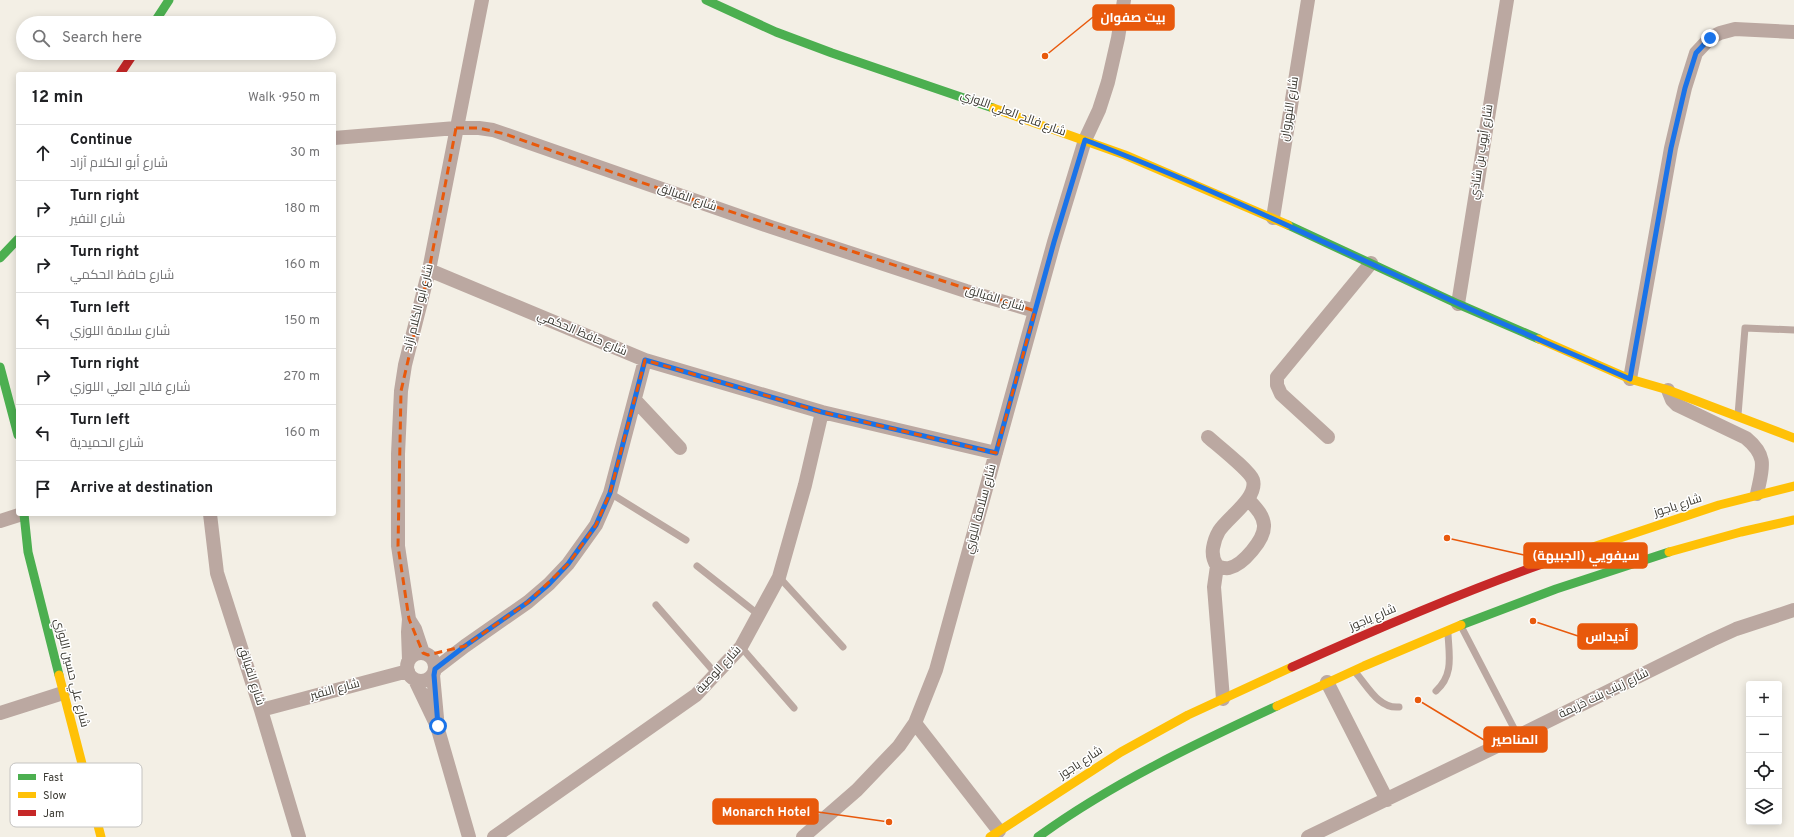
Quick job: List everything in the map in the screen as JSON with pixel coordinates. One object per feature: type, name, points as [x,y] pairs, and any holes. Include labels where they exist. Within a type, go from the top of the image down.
[{"type":"main road","points":[[159,16],[169,0]]},
{"type":"main road","name":"شارع فالح العلي اللوزي","points":[[713,1],[776,32],[1125,155],[1272,218],[1458,304],[1630,379],[1668,390],[1794,438]]},
{"type":"main road","points":[[121,72],[129,60]]},
{"type":"main road","points":[[0,258],[16,233]]},
{"type":"main road","points":[[0,367],[16,427]]},
{"type":"main road","name":"شارع ياجوز","points":[[994,834],[1121,752],[1188,715],[1372,630],[1507,576],[1601,543],[1757,494],[1794,486]]},
{"type":"main road","name":"شارع علي حسين اللوزي","points":[[23,516],[29,551],[81,763]]},
{"type":"main road","points":[[1038,837],[1056,824],[1151,768],[1214,735],[1353,670],[1520,601],[1621,567],[1696,544],[1794,520]]},
{"type":"main road","name":"شارع علي حسين اللوزي","points":[[98,827],[101,837]]},
{"type":"street","name":"شارع أبو الكلام آزاد","points":[[469,837],[438,726],[411,670],[408,632],[409,619],[398,546],[398,454],[401,391],[405,365],[429,270],[482,0]]},
{"type":"street","name":"شارع سلامة اللوزي","points":[[803,837],[857,790],[899,746],[915,723],[936,670],[1054,242],[1085,140],[1099,110],[1108,82],[1118,38],[1124,0]]},
{"type":"street","name":"شارع النهروان","points":[[1272,218],[1308,0]]},
{"type":"street","name":"شارع أيوب بن شاذي","points":[[1458,304],[1507,0]]},
{"type":"street","points":[[1630,379],[1671,148],[1685,88],[1696,53],[1710,38],[1720,33],[1735,29],[1794,32]]},
{"type":"street","name":"شارع الفيالق","points":[[336,138],[456,128],[479,128],[505,134],[638,182],[771,227],[966,291],[1035,311]]},
{"type":"street","points":[[1328,437],[1281,394],[1277,385],[1277,377],[1372,263]]},
{"type":"street","name":"شارع حافظ الحكمي","points":[[429,270],[645,360],[822,412],[996,453]]},
{"type":"street","points":[[465,646],[413,656],[411,670],[425,681],[465,646],[528,602],[563,569],[596,525],[610,493],[645,360]]},
{"type":"street","points":[[1668,390],[1672,400],[1677,405],[1746,438],[1756,446],[1762,457],[1757,494]]},
{"type":"street","points":[[634,400],[680,448]]},
{"type":"street","name":"شارع الوصية","points":[[494,837],[696,695],[742,647],[779,578],[805,485],[822,412]]},
{"type":"street","points":[[1208,437],[1253,480],[1253,487],[1248,499],[1218,532],[1214,543],[1213,557],[1217,566],[1214,587],[1223,699]]},
{"type":"street","points":[[1217,566],[1229,568],[1238,563],[1248,556],[1263,534],[1263,518],[1248,499]]},
{"type":"street","points":[[0,521],[16,516]]},
{"type":"street","name":"شارع الفيالق","points":[[210,516],[217,573],[261,710],[299,837]]},
{"type":"street","name":"شارع زينب بنت خزيمة","points":[[1308,837],[1387,800],[1712,640],[1736,629],[1794,610]]},
{"type":"street","name":"شارع أبو الكلام آزاد","points":[[409,619],[426,654]]},
{"type":"street","points":[[426,654],[435,664],[434,672]]},
{"type":"street","name":"شارع النفير","points":[[261,710],[411,670]]},
{"type":"street","name":"شارع أبو الكلام آزاد","points":[[434,672],[438,726]]},
{"type":"street","points":[[1327,682],[1387,800]]},
{"type":"street","points":[[0,713],[63,693]]},
{"type":"street","points":[[915,723],[994,834]]},
{"type":"lane","points":[[1738,417],[1746,328],[1794,330]]},
{"type":"lane","points":[[610,493],[686,540]]},
{"type":"lane","points":[[697,566],[759,615]]},
{"type":"lane","points":[[779,578],[842,647]]},
{"type":"lane","points":[[656,605],[716,674]]},
{"type":"lane","points":[[1461,626],[1518,736]]},
{"type":"lane","points":[[1436,691],[1446,681],[1449,674],[1448,631]]},
{"type":"lane","points":[[742,647],[794,708]]},
{"type":"lane","points":[[1353,670],[1381,703],[1393,708],[1399,707]]},
{"type":"highlighted area","points":[[456,128],[479,128],[505,134],[637,181],[1035,311],[996,453],[822,412],[645,360],[610,493],[596,525],[568,564],[528,602],[465,646],[428,655],[423,653],[409,619],[398,546],[401,391],[429,270]]},
{"type":"traffic: fast","points":[[159,16],[169,0]]},
{"type":"traffic: fast","points":[[706,0],[776,32],[832,53],[993,108]]},
{"type":"traffic: fast","points":[[1288,225],[1458,304],[1539,339]]},
{"type":"traffic: fast","points":[[0,258],[16,241]]},
{"type":"traffic: fast","points":[[0,367],[16,427]]},
{"type":"traffic: fast","points":[[24,516],[28,552],[59,675]]},
{"type":"traffic: fast","points":[[1461,625],[1556,589],[1669,552]]},
{"type":"traffic: fast","points":[[1038,837],[1124,782],[1215,735],[1277,706]]},
{"type":"traffic: slow","points":[[993,108],[1125,155],[1288,225]]},
{"type":"traffic: slow","points":[[1539,339],[1630,379],[1668,390],[1794,438]]},
{"type":"traffic: slow","points":[[1542,564],[1719,505],[1794,486]]},
{"type":"traffic: slow","points":[[1669,552],[1741,532],[1794,520]]},
{"type":"traffic: slow","points":[[1277,706],[1364,666],[1461,625]]},
{"type":"traffic: slow","points":[[990,837],[1121,752],[1188,715],[1292,667]]},
{"type":"traffic: slow","points":[[59,675],[82,763]]},
{"type":"traffic: slow","points":[[98,827],[101,837]]},
{"type":"traffic: jam","points":[[121,72],[129,60]]},
{"type":"traffic: jam","points":[[1292,667],[1416,613],[1542,564]]},
{"type":"place","name":"بيت صفوان","points":[[1045,56]]},
{"type":"place","name":"سيفويي (الجبيهة)","points":[[1447,538]]},
{"type":"place","name":"أديداس","points":[[1533,621]]},
{"type":"place","name":"المناصير","points":[[1418,700]]},
{"type":"place","name":"Monarch Hotel","points":[[889,822]]},
{"type":"route","points":[[438,726],[434,675],[435,669],[465,646],[506,619],[549,584],[568,564],[596,525],[610,493],[645,360],[822,412],[996,453],[1054,242],[1085,140],[1125,155],[1272,218],[1458,304],[1630,379],[1671,148],[1685,88],[1696,53],[1710,38]]}]
